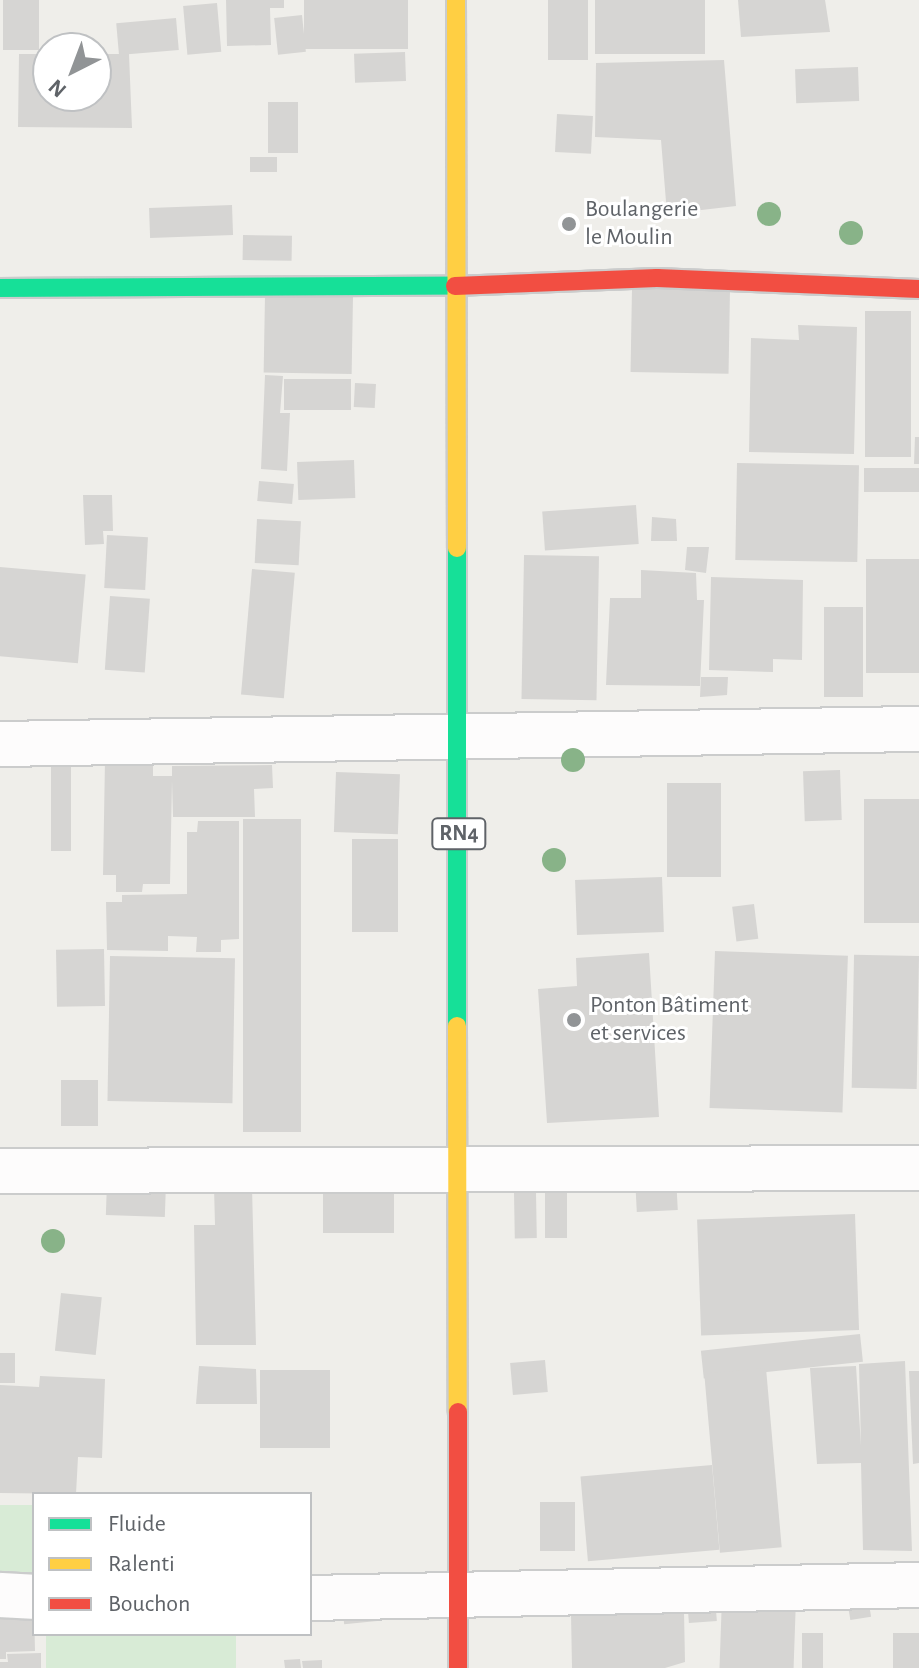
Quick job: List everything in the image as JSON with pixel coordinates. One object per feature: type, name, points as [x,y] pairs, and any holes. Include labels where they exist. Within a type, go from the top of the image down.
[{"type":"main road","name":"RN4","points":[[456,0],[461,1168],[458,1668]]},
{"type":"main road","points":[[0,288],[459,286],[657,278],[919,289]]},
{"type":"street","points":[[0,744],[458,739],[919,729]]},
{"type":"street","points":[[0,1171],[919,1168]]},
{"type":"street","points":[[312,1598],[919,1585]]},
{"type":"street","points":[[0,1595],[32,1597]]},
{"type":"green space","points":[[0,1505],[32,1505],[32,1581],[0,1581]]},
{"type":"green space","points":[[46,1636],[236,1636],[236,1668],[46,1668]]},
{"type":"building","points":[[3,0],[39,0],[39,32],[32,32],[32,50],[3,50]]},
{"type":"building","points":[[226,0],[284,0],[284,8],[270,8],[271,45],[227,46]]},
{"type":"building","points":[[304,0],[408,0],[408,49],[304,49]]},
{"type":"building","points":[[548,0],[588,0],[588,60],[548,60]]},
{"type":"building","points":[[595,0],[705,0],[705,54],[595,54]]},
{"type":"building","points":[[738,0],[825,0],[830,32],[741,37]]},
{"type":"building","points":[[217,3],[221,52],[187,55],[183,6]]},
{"type":"building","points":[[302,15],[306,52],[278,55],[274,18]]},
{"type":"building","points":[[176,18],[179,50],[119,55],[116,23]]},
{"type":"building","points":[[405,52],[406,81],[355,83],[354,54]]},
{"type":"building","points":[[19,54],[32,54],[32,112],[112,112],[112,54],[129,54],[132,128],[18,127]]},
{"type":"building","points":[[724,60],[736,206],[667,214],[661,140],[595,137],[596,63]]},
{"type":"building","points":[[858,67],[859,101],[796,103],[795,69]]},
{"type":"building","points":[[268,102],[298,102],[298,153],[268,153]]},
{"type":"building","points":[[557,114],[593,116],[591,154],[555,152]]},
{"type":"building","points":[[250,157],[277,157],[277,172],[250,172]]},
{"type":"building","points":[[232,205],[233,235],[150,238],[149,208]]},
{"type":"building","points":[[243,235],[292,236],[292,261],[243,260]]},
{"type":"building","points":[[632,288],[730,290],[729,374],[631,372]]},
{"type":"building","points":[[265,294],[353,296],[352,374],[264,372]]},
{"type":"building","points":[[865,311],[911,311],[911,457],[865,457]]},
{"type":"building","points":[[798,325],[857,327],[854,454],[749,452],[751,338],[799,340]]},
{"type":"building","points":[[265,375],[283,376],[280,413],[290,413],[287,471],[261,469]]},
{"type":"building","points":[[284,379],[351,379],[351,410],[284,410]]},
{"type":"building","points":[[355,383],[376,384],[375,408],[354,407]]},
{"type":"building","points":[[915,437],[919,437],[919,464],[914,464]]},
{"type":"building","points":[[354,460],[355,498],[298,500],[297,462]]},
{"type":"building","points":[[737,463],[859,465],[857,562],[735,560]]},
{"type":"building","points":[[864,468],[919,468],[919,492],[864,492]]},
{"type":"building","points":[[259,481],[294,484],[292,504],[257,501]]},
{"type":"building","points":[[83,495],[112,495],[113,531],[103,531],[104,544],[85,545]]},
{"type":"building","points":[[636,505],[639,544],[545,550],[542,512]]},
{"type":"building","points":[[652,517],[676,519],[677,541],[651,541]]},
{"type":"building","points":[[257,519],[301,521],[299,565],[255,563]]},
{"type":"building","points":[[107,535],[148,537],[145,590],[104,588]]},
{"type":"building","points":[[687,547],[709,547],[706,573],[685,570]]},
{"type":"building","points":[[524,555],[599,556],[596,700],[521,699]]},
{"type":"building","points":[[866,559],[919,559],[919,673],[866,673]]},
{"type":"building","points":[[0,567],[86,574],[78,663],[0,656]]},
{"type":"building","points":[[252,569],[295,573],[284,698],[241,695]]},
{"type":"building","points":[[641,570],[696,573],[697,600],[704,600],[700,686],[606,685],[610,598],[641,598]]},
{"type":"building","points":[[711,577],[803,580],[802,660],[773,659],[773,672],[709,670]]},
{"type":"building","points":[[110,596],[150,599],[145,673],[105,670]]},
{"type":"building","points":[[824,607],[863,607],[863,697],[824,697]]},
{"type":"building","points":[[701,677],[728,677],[727,695],[700,697]]},
{"type":"building","points":[[105,760],[153,761],[153,776],[172,776],[172,766],[272,765],[273,788],[254,789],[255,817],[173,817],[172,781],[170,884],[143,884],[142,892],[116,892],[116,875],[103,875]]},
{"type":"building","points":[[51,762],[71,762],[71,851],[51,851]]},
{"type":"building","points":[[840,770],[842,820],[805,821],[803,771]]},
{"type":"building","points":[[336,772],[400,774],[398,834],[334,832]]},
{"type":"building","points":[[667,783],[721,783],[721,877],[667,877]]},
{"type":"building","points":[[864,799],[919,799],[919,923],[864,923]]},
{"type":"building","points":[[243,819],[301,819],[301,1132],[243,1132]]},
{"type":"building","points":[[198,821],[239,821],[239,939],[221,940],[221,952],[196,952],[197,937],[168,936],[168,951],[107,950],[106,902],[122,902],[122,895],[187,894],[187,832],[197,832]]},
{"type":"building","points":[[352,839],[398,839],[398,932],[352,932]]},
{"type":"building","points":[[662,877],[664,932],[577,935],[575,880]]},
{"type":"building","points":[[754,904],[758,939],[736,941],[732,907]]},
{"type":"building","points":[[104,949],[105,1006],[57,1007],[56,950]]},
{"type":"building","points":[[715,951],[848,956],[842,1113],[710,1108]]},
{"type":"building","points":[[649,953],[659,1117],[547,1123],[538,989],[577,986],[576,958]]},
{"type":"building","points":[[854,955],[919,956],[917,1089],[852,1088]]},
{"type":"building","points":[[110,956],[235,958],[232,1103],[107,1101]]},
{"type":"building","points":[[61,1080],[98,1080],[98,1126],[61,1126]]},
{"type":"building","points":[[676,1176],[678,1210],[637,1212],[635,1178]]},
{"type":"building","points":[[107,1182],[166,1184],[165,1217],[106,1215]]},
{"type":"building","points":[[214,1187],[252,1187],[256,1345],[196,1345],[194,1225],[215,1225]]},
{"type":"building","points":[[323,1187],[394,1187],[394,1233],[323,1233]]},
{"type":"building","points":[[545,1187],[567,1187],[567,1238],[545,1238]]},
{"type":"building","points":[[514,1192],[536,1192],[537,1238],[515,1238]]},
{"type":"building","points":[[855,1214],[859,1330],[701,1335],[697,1220]]},
{"type":"building","points":[[61,1293],[102,1297],[96,1355],[55,1351]]},
{"type":"building","points":[[860,1334],[863,1362],[704,1379],[701,1351]]},
{"type":"building","points":[[0,1353],[15,1353],[15,1383],[0,1383]]},
{"type":"building","points":[[545,1360],[548,1392],[513,1395],[510,1363]]},
{"type":"building","points":[[905,1361],[912,1551],[863,1550],[861,1463],[817,1464],[810,1368],[856,1366],[861,1446],[859,1364]]},
{"type":"building","points":[[199,1366],[256,1369],[257,1404],[196,1404]]},
{"type":"building","points":[[766,1368],[782,1547],[720,1553],[704,1373]]},
{"type":"building","points":[[260,1370],[330,1370],[330,1448],[260,1448]]},
{"type":"building","points":[[909,1371],[919,1371],[919,1463],[913,1464]]},
{"type":"building","points":[[40,1376],[105,1379],[102,1458],[78,1457],[76,1492],[0,1493],[0,1385],[39,1387]]},
{"type":"building","points":[[712,1465],[719,1550],[588,1561],[581,1477]]},
{"type":"building","points":[[540,1502],[575,1502],[575,1551],[540,1551]]},
{"type":"building","points":[[867,1591],[871,1617],[850,1620],[846,1594]]},
{"type":"building","points":[[715,1595],[717,1621],[689,1623],[687,1597]]},
{"type":"building","points":[[722,1597],[796,1600],[794,1668],[720,1668]]},
{"type":"building","points":[[375,1602],[377,1621],[344,1624],[342,1605]]},
{"type":"building","points":[[0,1606],[32,1606],[35,1651],[6,1652],[6,1659],[0,1659]]},
{"type":"building","points":[[684,1612],[685,1662],[665,1668],[572,1668],[571,1613]]},
{"type":"building","points":[[802,1633],[823,1633],[823,1668],[802,1668]]},
{"type":"building","points":[[893,1633],[919,1633],[919,1668],[893,1668]]},
{"type":"building","points":[[41,1653],[41,1668],[0,1668],[0,1662],[8,1662],[7,1654]]},
{"type":"building","points":[[300,1659],[301,1668],[285,1668],[284,1660]]},
{"type":"building","points":[[322,1660],[322,1668],[303,1668],[302,1661]]},
{"type":"traffic: fast","points":[[0,288],[455,286]]},
{"type":"traffic: fast","points":[[457,548],[457,1026]]},
{"type":"traffic: slow","points":[[456,0],[457,548]]},
{"type":"traffic: slow","points":[[457,1026],[458,1412]]},
{"type":"traffic: jam","points":[[455,286],[657,278],[919,289]]},
{"type":"traffic: jam","points":[[458,1412],[458,1668]]},
{"type":"place","name":"Boulangerie le Moulin","points":[[569,224]]},
{"type":"place","name":"Ponton Bâtiment et services","points":[[574,1020]]}]
